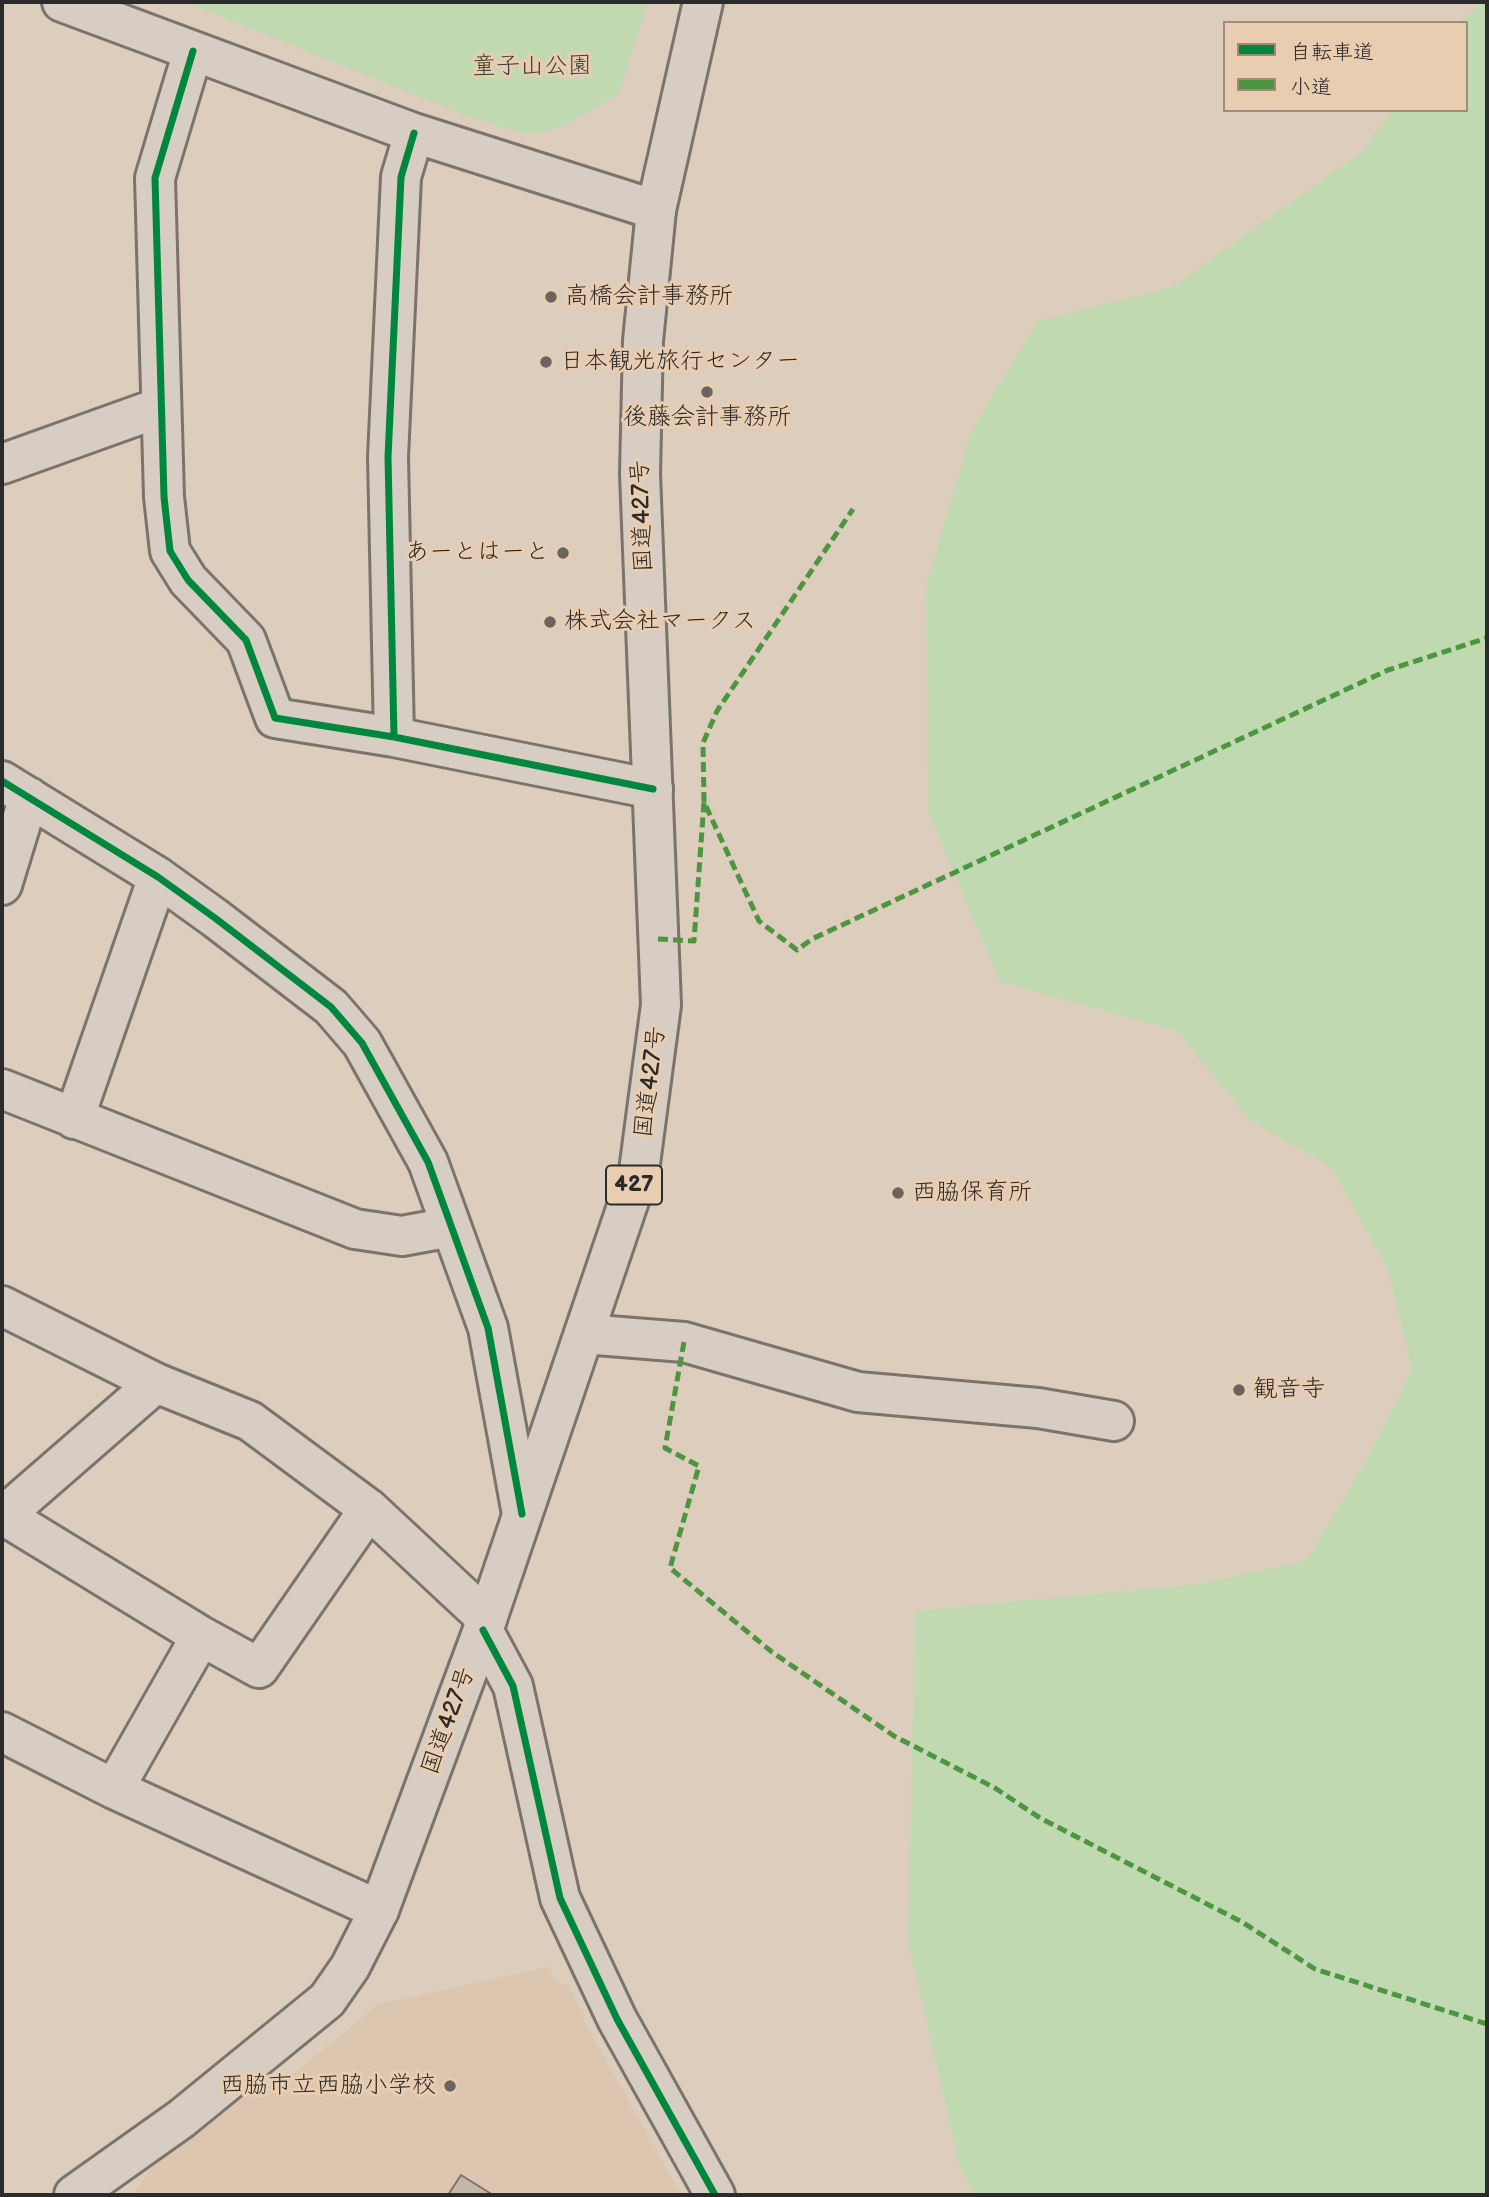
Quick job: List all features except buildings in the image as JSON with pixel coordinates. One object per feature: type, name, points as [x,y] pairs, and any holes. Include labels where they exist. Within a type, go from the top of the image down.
[{"type":"main road","points":[[62,2],[414,133],[656,210]]},
{"type":"main road","name":"国道427号","points":[[74,2195],[181,2119],[327,2000],[350,1967],[379,1910],[485,1624],[639,1171],[661,1005],[640,474],[643,341],[656,210],[703,2]]},
{"type":"main road","points":[[193,51],[155,178],[164,497],[170,551],[188,580],[246,640],[275,718],[394,737],[653,789]]},
{"type":"main road","points":[[394,737],[388,457],[401,177],[414,133]]},
{"type":"main road","points":[[2,464],[161,407]]},
{"type":"main road","points":[[2,885],[15,789],[158,877],[215,918],[331,1007],[362,1043],[428,1162],[488,1328],[522,1514]]},
{"type":"main road","points":[[74,1119],[158,877]]},
{"type":"main road","points":[[2,1089],[355,1228],[402,1236],[451,1227]]},
{"type":"main road","points":[[2,1306],[156,1383],[250,1421],[369,1509],[485,1624],[513,1686],[560,1898],[617,2019],[715,2195]]},
{"type":"main road","points":[[584,1334],[684,1342],[858,1392],[1038,1408],[1114,1421]]},
{"type":"main road","points":[[156,1383],[2,1516],[259,1668],[369,1509]]},
{"type":"main road","points":[[114,1789],[201,1636]]},
{"type":"main road","points":[[2,1732],[114,1789],[379,1910]]},
{"type":"shaded area","name":"西脇市立西脇小学校","points":[[548,1967],[556,1982],[568,1985],[584,2014],[584,2021],[681,2195],[133,2195],[150,2169],[264,2081],[274,2090],[375,2005]]},
{"type":"green space","name":"童子山公園","points":[[185,2],[648,2],[619,94],[561,128],[527,134],[472,118]]},
{"type":"green space","points":[[1482,2],[1487,2],[1487,2195],[976,2195],[961,2171],[908,1942],[915,1611],[1198,1584],[1307,1560],[1363,1466],[1412,1370],[1387,1268],[1331,1167],[1250,1121],[1177,1031],[1000,982],[928,811],[926,585],[972,429],[1038,321],[1172,287],[1363,151],[1391,112],[1468,112],[1468,21],[1460,21]]},
{"type":"marked path","points":[[704,802],[703,743],[717,711],[853,509]]},
{"type":"marked path","points":[[658,939],[694,941],[704,802],[759,921],[797,950],[812,939],[1388,670],[1487,638]]},
{"type":"marked path","points":[[684,1342],[665,1448],[699,1466],[670,1568],[772,1652],[894,1736],[995,1788],[1040,1818],[1242,1922],[1315,1969],[1487,2024]]},
{"type":"cycle path","points":[[193,51],[155,178],[164,497],[170,551],[188,580],[246,640],[275,718],[394,737],[653,789]]},
{"type":"cycle path","points":[[394,737],[388,457],[401,177],[414,133]]},
{"type":"cycle path","points":[[2,781],[158,877],[215,918],[331,1007],[362,1043],[428,1162],[488,1328],[522,1514]]},
{"type":"cycle path","points":[[483,1630],[513,1686],[560,1898],[617,2019],[715,2195]]},
{"type":"place","name":"高橋会計事務所","points":[[551,297]]},
{"type":"place","name":"日本観光旅行センター","points":[[546,362]]},
{"type":"place","name":"後藤会計事務所","points":[[707,392]]},
{"type":"place","name":"あーとはーと","points":[[563,553]]},
{"type":"place","name":"株式会社マークス","points":[[550,622]]},
{"type":"place","name":"西脇保育所","points":[[898,1193]]},
{"type":"place","name":"観音寺","points":[[1239,1390]]},
{"type":"place","name":"西脇市立西脇小学校","points":[[450,2086]]}]
